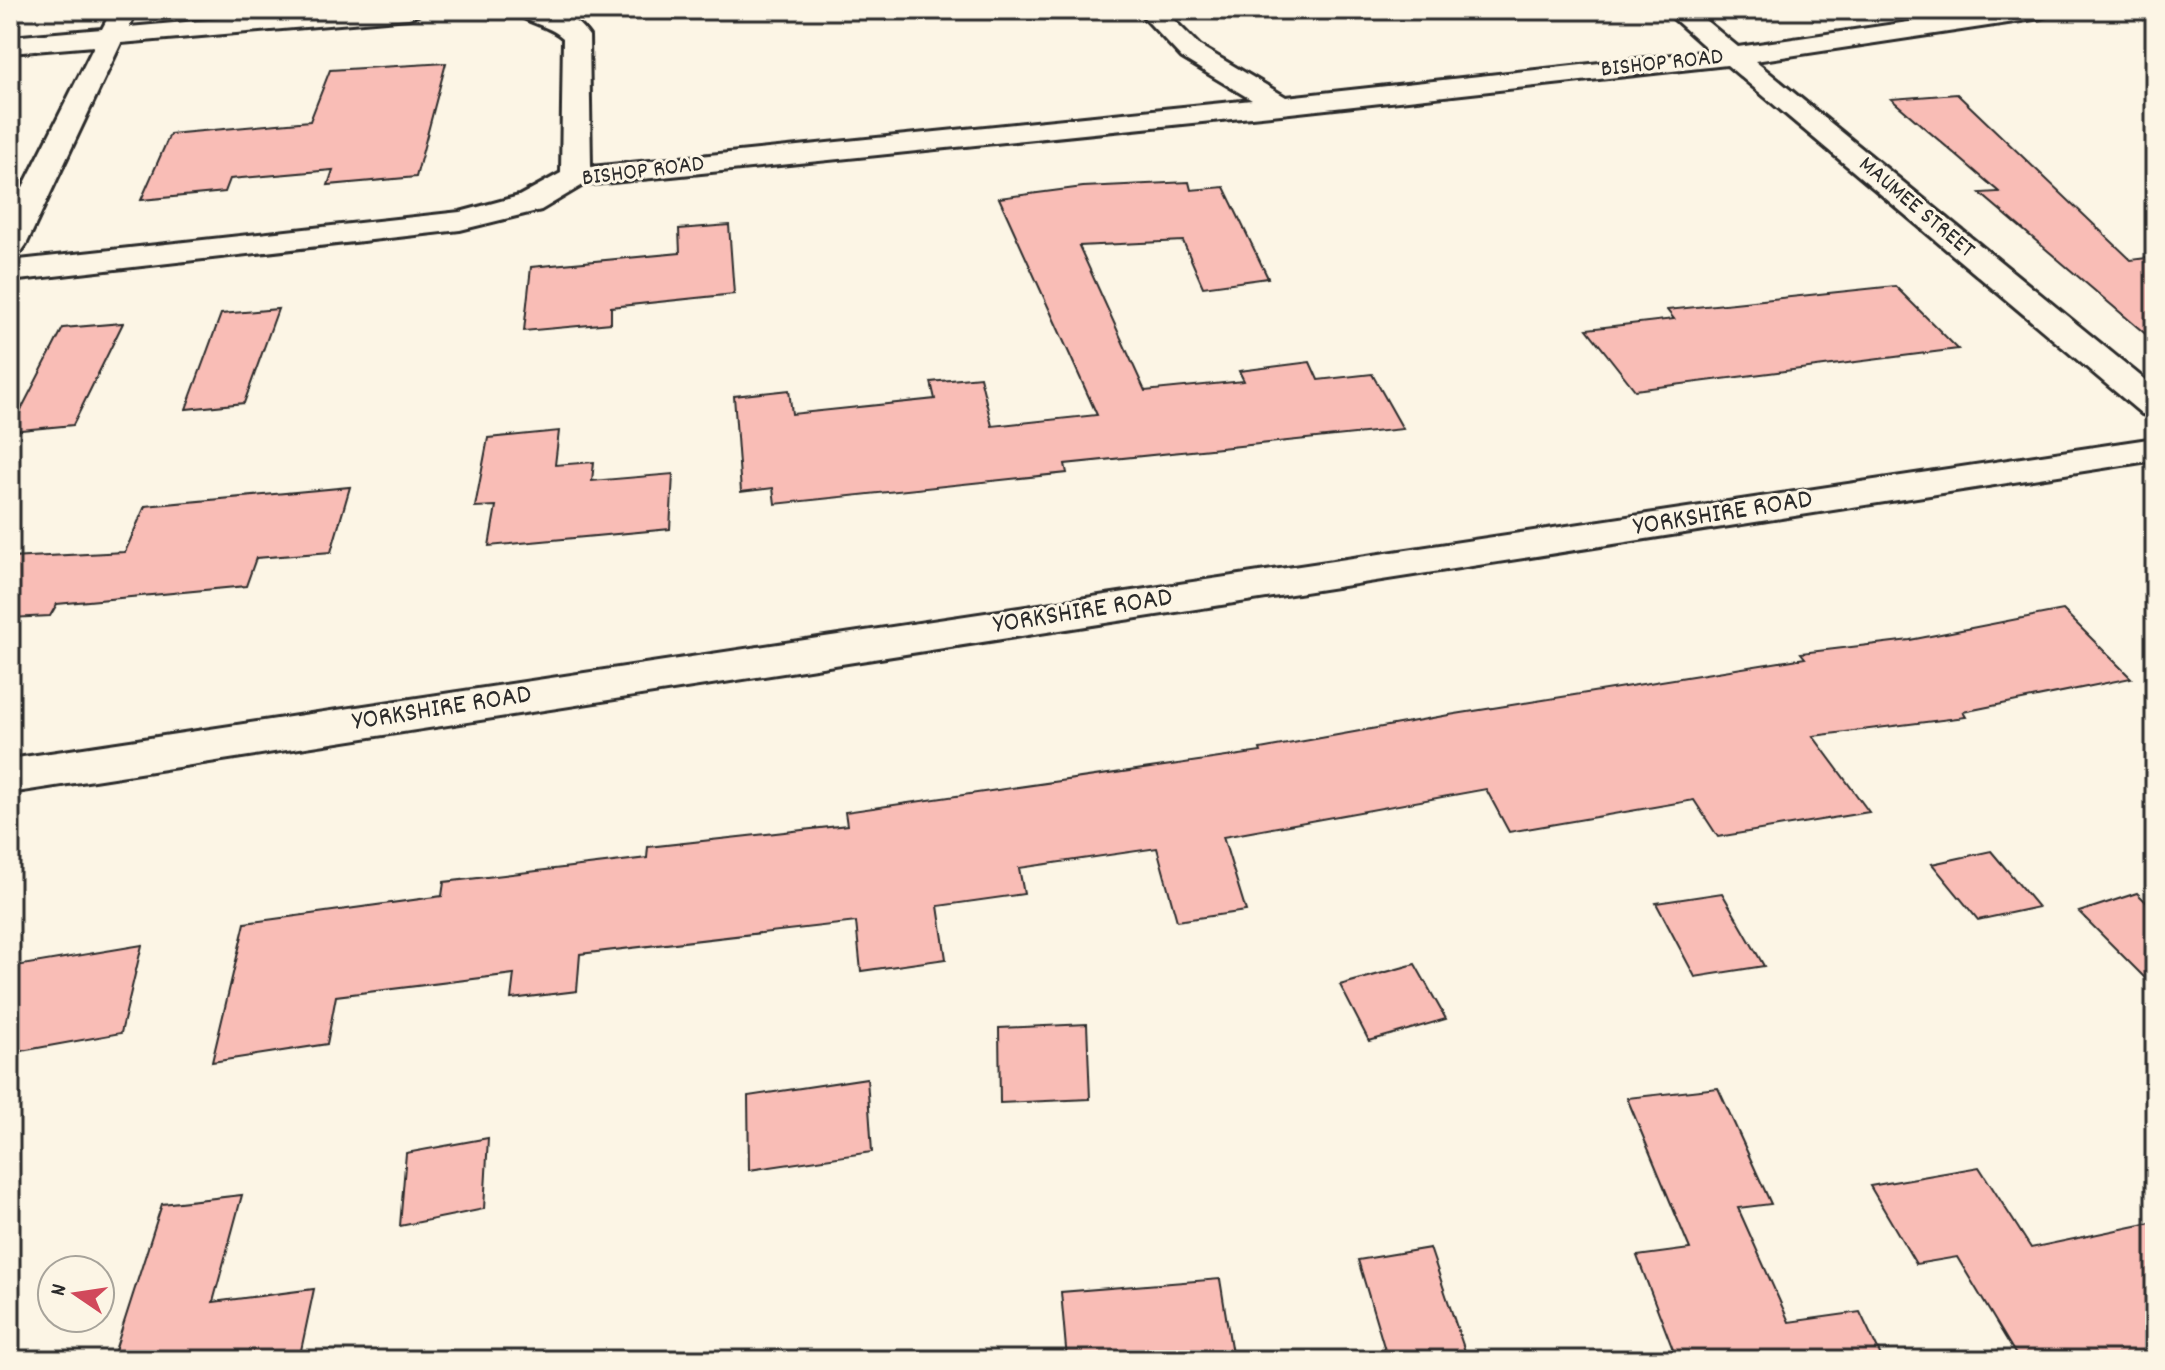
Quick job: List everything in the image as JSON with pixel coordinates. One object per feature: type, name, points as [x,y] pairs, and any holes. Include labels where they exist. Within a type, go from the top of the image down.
[{"type":"street","points":[[10,245],[124,10]]},
{"type":"street","points":[[10,45],[409,10]]},
{"type":"street","points":[[527,10],[560,21],[576,36],[576,177]]},
{"type":"street","points":[[1150,10],[1191,52],[1281,106]]},
{"type":"street","name":"MAUMEE STREET","points":[[1677,10],[2155,406]]},
{"type":"street","name":"BISHOP ROAD","points":[[10,271],[460,221],[530,203],[576,177],[1281,106],[1733,56],[2041,10]]},
{"type":"street","points":[[1188,115],[1191,52]]},
{"type":"street","name":"YORKSHIRE ROAD","points":[[10,776],[2155,449]]},
{"type":"building","points":[[446,63],[416,177],[328,185],[333,170],[230,179],[225,192],[141,200],[170,134],[310,121],[330,70]]},
{"type":"building","points":[[1957,94],[2131,260],[2155,257],[2155,342],[1980,193],[1999,192],[1891,99]]},
{"type":"building","points":[[1189,182],[1191,190],[1224,187],[1268,278],[1203,287],[1183,241],[1079,246],[1145,391],[1244,381],[1239,371],[1310,362],[1318,380],[1372,374],[1403,429],[1065,464],[1067,473],[775,504],[773,488],[741,492],[734,396],[789,390],[792,414],[935,399],[931,382],[980,377],[992,426],[1097,415],[999,198],[1083,187]]},
{"type":"building","points":[[729,225],[734,294],[611,307],[611,323],[524,331],[531,267],[680,253],[679,229]]},
{"type":"building","points":[[1895,286],[1958,349],[1635,390],[1587,329],[1674,319],[1667,310]]},
{"type":"building","points":[[278,309],[244,403],[186,409],[221,314]]},
{"type":"building","points":[[123,323],[73,425],[10,431],[63,328]]},
{"type":"building","points":[[559,431],[555,465],[594,462],[592,481],[673,474],[670,529],[489,546],[496,506],[475,507],[488,438]]},
{"type":"building","points":[[350,487],[331,552],[256,558],[246,586],[57,604],[50,616],[10,618],[10,558],[125,552],[145,506]]},
{"type":"building","points":[[2063,610],[2131,678],[1963,712],[1966,717],[1813,736],[1869,812],[1718,837],[1694,800],[1509,832],[1486,789],[1223,837],[1246,911],[1177,921],[1157,848],[1019,868],[1024,894],[938,906],[946,959],[861,971],[856,922],[580,954],[577,991],[511,999],[514,974],[336,996],[327,1044],[212,1062],[245,923],[442,896],[444,882],[647,858],[648,847],[847,825],[845,812],[1261,752],[1260,749],[1449,715],[1805,658],[1801,653],[1910,640]]},
{"type":"building","points":[[1991,851],[2038,907],[1978,920],[1932,864]]},
{"type":"building","points":[[1722,893],[1764,966],[1695,977],[1656,903]]},
{"type":"building","points":[[2137,893],[2155,911],[2155,988],[2079,912]]},
{"type":"building","points":[[142,945],[121,1033],[10,1053],[10,967]]},
{"type":"building","points":[[1415,964],[1446,1019],[1369,1041],[1340,985]]},
{"type":"building","points":[[1087,1024],[1090,1099],[1000,1103],[999,1028]]},
{"type":"building","points":[[867,1078],[872,1152],[749,1170],[748,1096]]},
{"type":"building","points":[[1718,1088],[1771,1204],[1738,1208],[1789,1322],[1860,1312],[1883,1360],[1677,1360],[1637,1256],[1690,1249],[1627,1098]]},
{"type":"building","points":[[488,1138],[484,1209],[400,1226],[406,1153]]},
{"type":"building","points":[[1979,1167],[2031,1248],[2155,1222],[2155,1351],[2111,1360],[2019,1360],[1957,1257],[1916,1264],[1870,1186]]},
{"type":"building","points":[[242,1195],[213,1302],[314,1289],[299,1360],[112,1360],[162,1204]]},
{"type":"building","points":[[1430,1248],[1468,1360],[1388,1360],[1358,1260]]},
{"type":"building","points":[[1220,1279],[1233,1360],[1067,1360],[1061,1292]]}]
